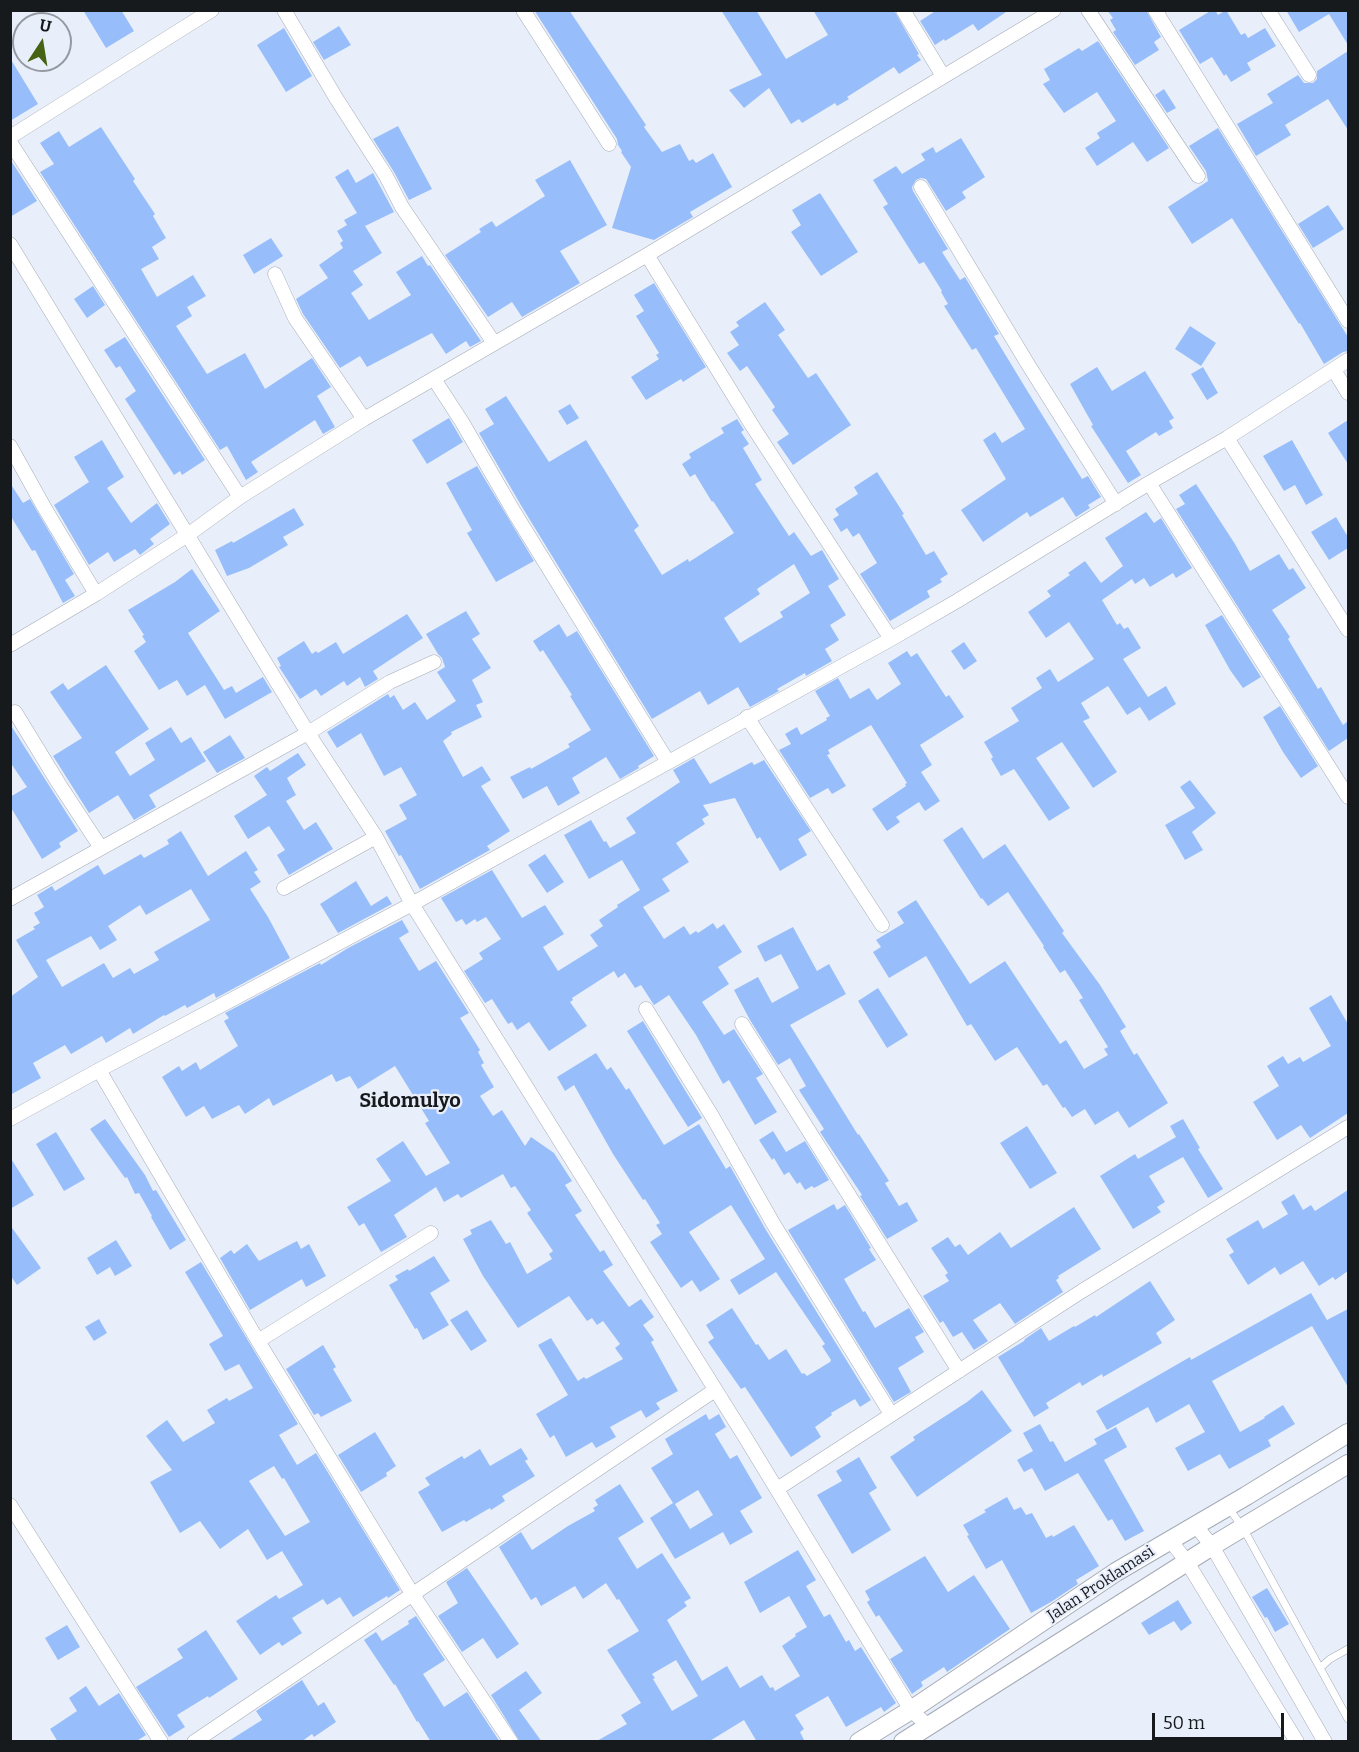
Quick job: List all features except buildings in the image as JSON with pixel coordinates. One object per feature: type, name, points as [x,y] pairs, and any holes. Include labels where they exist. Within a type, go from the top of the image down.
[{"type":"street","points":[[10,137],[212,10]]},
{"type":"street","points":[[284,10],[386,176],[402,207],[494,344]]},
{"type":"street","points":[[523,10],[609,144]]},
{"type":"street","points":[[903,10],[943,76]]},
{"type":"street","points":[[10,645],[96,594],[189,534],[240,497],[364,419],[647,255],[1054,10]]},
{"type":"street","points":[[1155,10],[1348,321]]},
{"type":"street","points":[[1268,10],[1309,75]]},
{"type":"street","points":[[1090,15],[1198,176]]},
{"type":"street","points":[[10,142],[240,497]]},
{"type":"street","points":[[921,187],[1116,504]]},
{"type":"street","points":[[10,244],[189,534],[308,733],[376,837],[412,904],[777,1490],[911,1710],[928,1726]]},
{"type":"street","points":[[647,255],[753,427],[891,639]]},
{"type":"street","points":[[275,274],[295,318],[364,419]]},
{"type":"street","points":[[10,1119],[412,904],[891,639],[1227,438],[1348,360]]},
{"type":"street","points":[[1334,369],[1348,393]]},
{"type":"street","points":[[434,379],[668,762]]},
{"type":"street","points":[[1227,438],[1348,630]]},
{"type":"street","points":[[10,446],[96,594]]},
{"type":"street","points":[[1149,483],[1348,797]]},
{"type":"street","points":[[10,899],[308,733],[390,682],[434,662]]},
{"type":"street","points":[[15,712],[100,848]]},
{"type":"street","points":[[747,717],[882,925]]},
{"type":"street","points":[[284,888],[376,837]]},
{"type":"street","points":[[646,1009],[712,1116],[774,1225],[891,1414]]},
{"type":"street","points":[[742,1024],[959,1371]]},
{"type":"street","points":[[99,1070],[258,1341],[413,1595],[511,1742]]},
{"type":"street","points":[[777,1490],[1082,1291],[1348,1127]]},
{"type":"street","points":[[258,1341],[431,1233]]},
{"type":"street","points":[[199,1740],[715,1390]]},
{"type":"street","name":"Jalan Proklamasi","points":[[859,1742],[911,1710],[1116,1572],[1228,1507],[1348,1433]]},
{"type":"street","name":"Jalan Proklamasi","points":[[903,1742],[1212,1546],[1348,1464]]},
{"type":"street","points":[[10,1504],[161,1742]]},
{"type":"street","points":[[1196,1526],[1212,1546],[1325,1742]]},
{"type":"street","points":[[1170,1540],[1187,1562],[1298,1742]]},
{"type":"lane","points":[[1228,1507],[1243,1528],[1348,1719]]},
{"type":"lane","points":[[1320,1668],[1330,1659],[1348,1649]]},
{"type":"district","name":"Sidomulyo","points":[[410,1101]]}]
